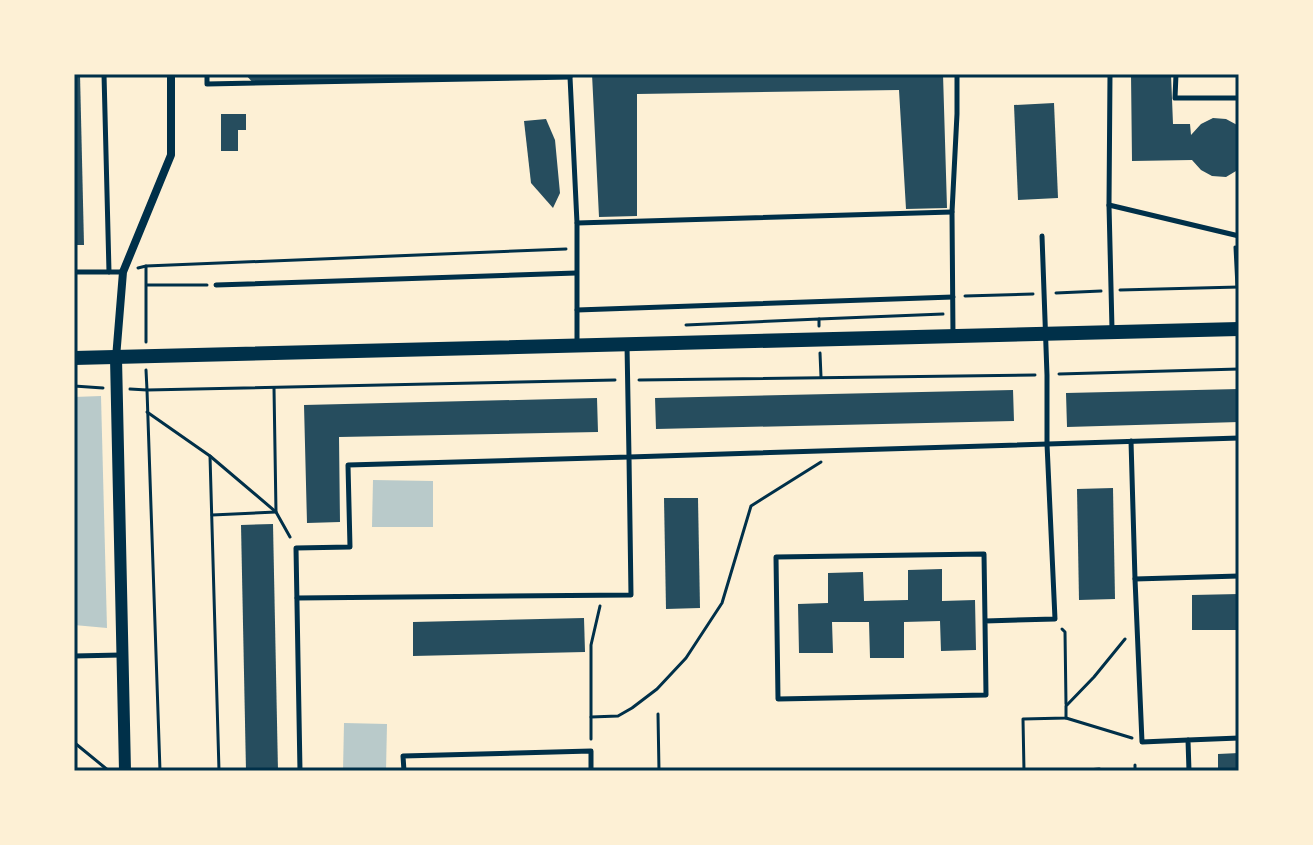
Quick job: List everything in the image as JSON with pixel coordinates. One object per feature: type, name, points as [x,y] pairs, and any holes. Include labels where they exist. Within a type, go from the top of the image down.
[{"type":"main road","points":[[74,358],[1239,329]]},
{"type":"street","points":[[125,771],[116,358],[123,272],[171,155],[171,74]]},
{"type":"lane","points":[[104,74],[109,272]]},
{"type":"lane","points":[[207,74],[207,84],[568,76],[577,223],[577,345]]},
{"type":"lane","points":[[953,337],[952,212],[957,74]]},
{"type":"lane","points":[[1110,74],[1112,332]]},
{"type":"lane","points":[[1176,74],[1175,98],[1239,98]]},
{"type":"lane","points":[[1109,205],[1237,236]]},
{"type":"lane","points":[[577,223],[952,212]]},
{"type":"lane","points":[[985,621],[1055,619],[1042,236]]},
{"type":"lane","points":[[74,272],[123,272]]},
{"type":"lane","points":[[216,285],[576,273]]},
{"type":"lane","points":[[577,310],[953,297]]},
{"type":"lane","points":[[297,598],[631,595],[627,344]]},
{"type":"lane","points":[[300,771],[296,548],[350,547],[348,465],[1239,438]]},
{"type":"lane","points":[[1131,441],[1142,742],[1239,738]]},
{"type":"lane","points":[[984,554],[985,621],[986,695],[778,699],[776,557],[984,554]]},
{"type":"lane","points":[[1135,579],[1239,576]]},
{"type":"lane","points":[[74,656],[122,655]]},
{"type":"lane","points":[[1188,740],[1189,771]]},
{"type":"lane","points":[[404,771],[403,756],[591,751],[591,771]]},
{"type":"path","points":[[953,297],[1238,287],[1237,236]]},
{"type":"path","points":[[123,272],[146,266],[576,248]]},
{"type":"path","points":[[146,266],[147,412],[160,771]]},
{"type":"path","points":[[147,285],[216,285]]},
{"type":"path","points":[[819,319],[953,313]]},
{"type":"path","points":[[147,390],[1239,369]]},
{"type":"path","points":[[274,387],[276,512]]},
{"type":"path","points":[[147,412],[210,456],[276,512],[296,548]]},
{"type":"path","points":[[591,717],[618,716],[657,689],[686,658],[722,603],[751,506],[840,451]]},
{"type":"path","points":[[210,456],[219,771]]},
{"type":"path","points":[[212,515],[276,512]]},
{"type":"path","points":[[591,751],[591,645],[602,596]]},
{"type":"path","points":[[1055,619],[1065,632],[1066,718]]},
{"type":"path","points":[[1066,706],[1137,624]]},
{"type":"path","points":[[658,714],[659,771]]},
{"type":"path","points":[[1024,771],[1023,719],[1066,718],[1142,742]]},
{"type":"path","points":[[76,744],[109,771]]},
{"type":"path","points":[[1077,771],[1105,771]]},
{"type":"shaded area","points":[[101,396],[107,628],[74,625],[74,397]]},
{"type":"shaded area","points":[[373,480],[433,481],[433,527],[372,527]]},
{"type":"shaded area","points":[[344,723],[387,724],[386,771],[343,771]]},
{"type":"building","points":[[74,74],[80,74],[84,245],[74,245]]},
{"type":"building","points":[[245,74],[483,74],[475,80],[255,85]]},
{"type":"building","points":[[592,74],[943,74],[947,208],[906,209],[899,90],[637,94],[637,216],[599,217]]},
{"type":"building","points":[[1131,74],[1171,74],[1173,124],[1190,124],[1191,135],[1201,124],[1213,118],[1226,119],[1239,126],[1239,166],[1236,171],[1226,177],[1212,176],[1192,160],[1132,161]]},
{"type":"building","points":[[1054,103],[1058,198],[1018,200],[1014,105]]},
{"type":"building","points":[[221,114],[246,114],[246,130],[238,130],[238,151],[221,151]]},
{"type":"building","points":[[546,119],[555,140],[560,193],[553,208],[531,183],[524,121]]},
{"type":"building","points":[[1239,389],[1239,422],[1067,427],[1066,393]]},
{"type":"building","points":[[1013,390],[1014,421],[656,429],[655,398]]},
{"type":"building","points":[[597,398],[598,432],[339,437],[340,522],[307,523],[304,405]]},
{"type":"building","points":[[1113,488],[1115,599],[1079,600],[1077,489]]},
{"type":"building","points":[[664,498],[698,498],[700,608],[666,609]]},
{"type":"building","points":[[273,524],[278,771],[246,771],[241,525]]},
{"type":"building","points":[[942,569],[942,601],[975,600],[976,650],[941,651],[940,621],[904,622],[904,658],[870,658],[869,622],[832,622],[833,653],[799,653],[798,604],[828,603],[828,573],[863,572],[864,601],[908,600],[908,570]]},
{"type":"building","points":[[1239,594],[1239,630],[1192,630],[1192,595]]},
{"type":"building","points":[[584,618],[585,652],[413,656],[413,622]]},
{"type":"building","points":[[1239,753],[1239,771],[1218,771],[1218,754]]}]
